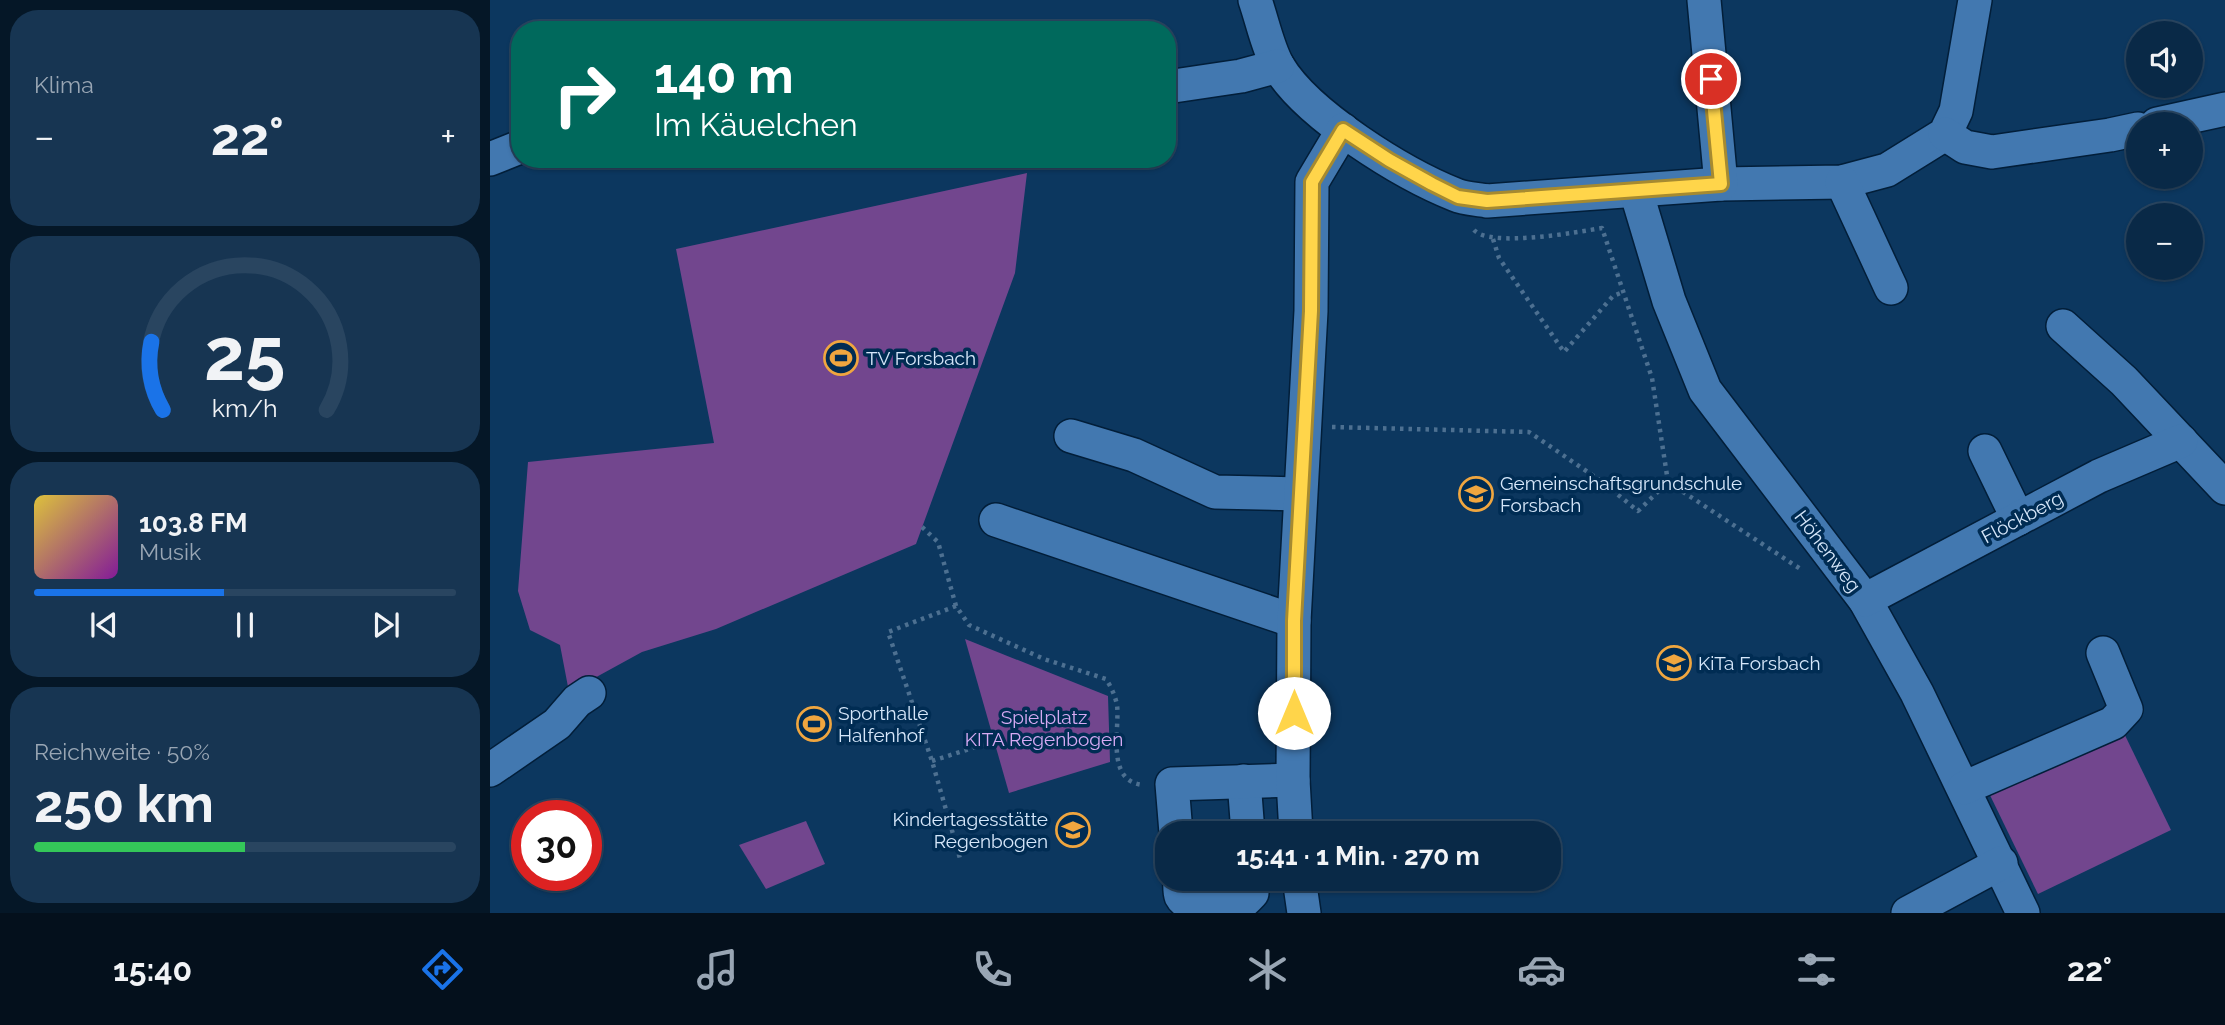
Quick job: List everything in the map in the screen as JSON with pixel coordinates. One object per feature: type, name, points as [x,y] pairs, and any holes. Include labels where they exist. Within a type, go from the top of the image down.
[{"type":"street","points":[[1255,0],[1278,66],[1306,101],[1343,130],[1389,160],[1458,197],[1487,201],[1721,184],[1842,182],[1887,170],[1945,134],[1956,110],[1975,0]]},
{"type":"street","points":[[1704,0],[1721,184]]},
{"type":"street","points":[[1176,87],[1241,76],[1278,66]]},
{"type":"street","points":[[2203,114],[2225,109]]},
{"type":"street","points":[[1295,821],[1294,621],[1311,311],[1312,182],[1343,130]]},
{"type":"street","points":[[1945,134],[1965,147],[1992,152],[2126,132]]},
{"type":"street","points":[[490,159],[511,151]]},
{"type":"street","points":[[1842,182],[1891,288]]},
{"type":"street","name":"Höhenweg","points":[[1636,191],[1669,301],[1705,390],[1866,600],[1917,693],[2023,913]]},
{"type":"street","points":[[2063,326],[2124,381],[2225,488]]},
{"type":"street","points":[[1071,436],[1134,455],[1215,492],[1300,494]]},
{"type":"street","name":"Flöckberg","points":[[1866,600],[2099,476],[2180,441]]},
{"type":"street","points":[[1985,451],[2018,519]]},
{"type":"street","points":[[996,520],[1294,621]]},
{"type":"street","points":[[1964,788],[2113,723],[2126,709],[2103,653]]},
{"type":"street","points":[[490,770],[557,724],[577,701],[589,693]]},
{"type":"street","points":[[1175,821],[1172,784],[1293,780]]},
{"type":"street","points":[[1244,781],[1247,821]]},
{"type":"street","points":[[1908,913],[2001,863]]},
{"type":"street","points":[[1181,891],[1186,901],[1197,907],[1224,908],[1240,905],[1252,891]]},
{"type":"street","points":[[1301,891],[1304,913]]},
{"type":"path","points":[[1458,197],[1459,212],[1468,223],[1479,235],[1493,239],[1563,235],[1602,228],[1652,378],[1668,482],[1810,574]]},
{"type":"path","points":[[1493,239],[1499,258],[1564,352],[1613,296],[1623,292]]},
{"type":"path","points":[[1304,427],[1529,432],[1601,481],[1638,511],[1668,482]]},
{"type":"path","points":[[922,527],[937,542],[956,606],[970,625],[1044,659],[1106,679],[1117,704],[1118,766],[1126,778],[1139,785],[1172,784]]},
{"type":"path","points":[[956,606],[888,632],[932,761],[961,862]]},
{"type":"path","points":[[932,761],[994,741]]},
{"type":"green space","name":"TV Forsbach","points":[[1027,173],[1015,273],[916,544],[716,629],[642,652],[569,692],[560,645],[530,630],[518,591],[528,462],[714,443],[676,249]]},
{"type":"green space","name":"Spielplatz KITA Regenbogen","points":[[965,639],[1108,696],[1110,762],[1009,793]]},
{"type":"green space","points":[[2120,725],[2171,830],[2038,894],[1987,789]]},
{"type":"green space","points":[[806,821],[825,864],[766,889],[739,845]]},
{"type":"place","name":"TV Forsbach","points":[[841,358]]},
{"type":"place","name":"Gemeinschaftsgrundschule Forsbach","points":[[1476,494]]},
{"type":"place","name":"KiTa Forsbach","points":[[1674,663]]},
{"type":"place","name":"Sporthalle Halfenhof","points":[[814,724]]},
{"type":"place","name":"Kindertagesstätte Regenbogen","points":[[1073,830]]},
{"type":"route","points":[[1294,713],[1298,526],[1311,311],[1312,182],[1343,130],[1389,160],[1458,197],[1487,201],[1721,184],[1711,79]]}]
